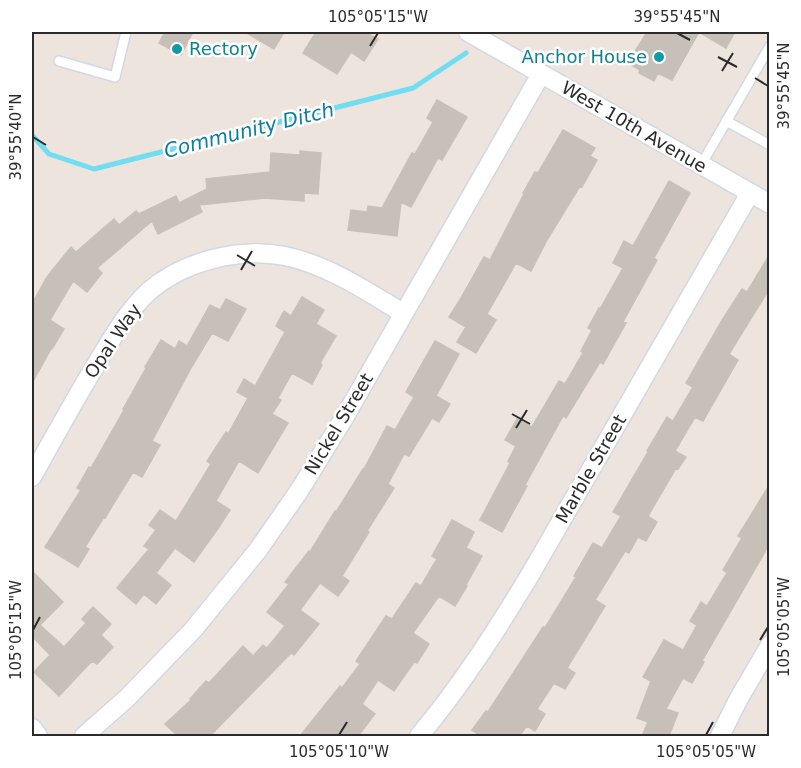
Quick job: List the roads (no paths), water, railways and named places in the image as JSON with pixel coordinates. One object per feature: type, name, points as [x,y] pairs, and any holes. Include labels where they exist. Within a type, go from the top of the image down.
[{"type":"street","name":"West 10th Avenue","points":[[468,32],[770,204]]},
{"type":"street","name":"Nickel Street","points":[[84,736],[127,698],[194,630],[258,550],[344,418],[541,74]]},
{"type":"street","name":"Marble Street","points":[[419,736],[468,672],[530,575],[750,193]]},
{"type":"street","name":"Opal Way","points":[[32,477],[118,328],[150,291],[193,266],[226,255],[251,253],[285,256],[340,276],[403,313]]},
{"type":"street","points":[[720,736],[770,645]]},
{"type":"street","points":[[32,728],[38,736]]},
{"type":"lane","points":[[59,61],[115,77],[126,32]]},
{"type":"lane","points":[[701,165],[770,46]]},
{"type":"lane","points":[[726,122],[770,146]]},
{"type":"waterway","name":"Community Ditch","points":[[32,135],[49,154],[94,169],[413,88],[466,53]]},
{"type":"place","name":"Rectory","points":[[177,49]]},
{"type":"place","name":"Anchor House","points":[[659,57]]}]
